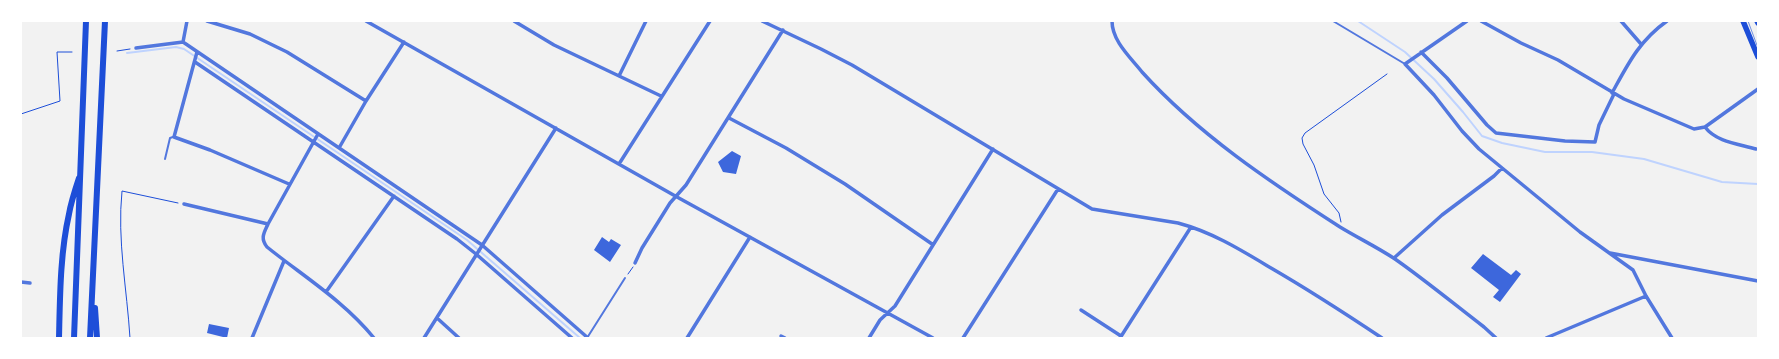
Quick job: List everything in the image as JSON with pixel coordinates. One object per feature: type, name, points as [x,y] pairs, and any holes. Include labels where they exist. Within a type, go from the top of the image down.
[{"type":"highway","points":[[74,338],[82,167],[86,21]]},
{"type":"highway","points":[[90,338],[105,21]]},
{"type":"highway","points":[[59,338],[60,289],[67,228],[82,167]]},
{"type":"highway","points":[[94,271],[97,338]]},
{"type":"main road","points":[[1743,21],[1758,58]]},
{"type":"street","points":[[183,42],[187,21]]},
{"type":"street","points":[[207,21],[250,34],[287,52],[366,101]]},
{"type":"street","points":[[366,21],[677,197],[933,338]]},
{"type":"street","points":[[514,21],[554,45],[661,96]]},
{"type":"street","points":[[619,76],[646,21]]},
{"type":"street","points":[[619,164],[710,21]]},
{"type":"street","points":[[762,21],[783,30],[852,66],[1092,209],[1163,220],[1191,227],[1235,246],[1325,300],[1382,338]]},
{"type":"street","points":[[1112,21],[1112,30],[1116,39],[1164,96],[1217,141],[1286,191],[1342,228],[1394,258],[1484,327],[1496,338]]},
{"type":"street","points":[[1467,21],[1406,63],[1434,95],[1462,131],[1479,149],[1607,253],[1633,270],[1646,296],[1672,338]]},
{"type":"street","points":[[1481,21],[1521,43],[1558,60],[1613,94],[1643,109],[1694,129],[1705,126],[1758,89]]},
{"type":"street","points":[[1621,21],[1641,44]]},
{"type":"street","points":[[1420,53],[1447,78],[1487,125],[1496,133],[1565,141],[1595,142],[1599,125],[1633,56],[1641,44],[1667,21]]},
{"type":"street","points":[[635,263],[642,248],[670,203],[677,197],[729,118],[783,30]]},
{"type":"street","points":[[136,48],[183,42],[197,53],[339,148],[479,249],[588,338]]},
{"type":"street","points":[[339,148],[366,101],[404,42]]},
{"type":"street","points":[[197,53],[174,137],[210,150],[290,184]]},
{"type":"street","points":[[195,61],[394,196],[479,249],[572,338]]},
{"type":"street","points":[[729,118],[786,148],[845,184],[932,244]]},
{"type":"street","points":[[1705,126],[1711,135],[1756,149]]},
{"type":"street","points":[[424,338],[556,128]]},
{"type":"street","points":[[318,135],[268,224],[263,235],[263,242],[284,261],[326,292],[360,321],[374,338]]},
{"type":"street","points":[[869,338],[880,320],[895,306],[992,149]]},
{"type":"street","points":[[1394,258],[1442,215],[1494,176],[1502,168]]},
{"type":"street","points":[[963,338],[1058,189]]},
{"type":"street","points":[[326,292],[394,196]]},
{"type":"street","points":[[184,204],[268,224]]},
{"type":"street","points":[[1081,310],[1120,337],[1191,227]]},
{"type":"street","points":[[686,338],[750,237]]},
{"type":"street","points":[[1607,253],[1758,280]]},
{"type":"street","points":[[252,338],[284,261]]},
{"type":"street","points":[[21,282],[30,283]]},
{"type":"street","points":[[1546,338],[1646,296]]},
{"type":"street","points":[[437,318],[459,338]]},
{"type":"street","points":[[781,336],[785,338]]},
{"type":"lane","points":[[1334,21],[1406,63]]},
{"type":"lane","points":[[164,159],[170,138],[174,137]]},
{"type":"lane","points":[[588,338],[626,278]]},
{"type":"path","points":[[117,51],[136,48]]},
{"type":"path","points":[[21,114],[60,101],[57,52],[72,52]]},
{"type":"path","points":[[1342,228],[1339,213],[1324,194],[1314,165],[1303,144],[1302,138],[1305,133],[1387,74]]},
{"type":"path","points":[[130,338],[120,239],[120,210],[122,191],[184,204]]},
{"type":"path","points":[[626,278],[635,263]]},
{"type":"building","points":[[732,151],[741,156],[736,174],[723,172],[718,162]]},
{"type":"building","points":[[602,237],[609,242],[611,239],[621,245],[610,262],[594,250]]},
{"type":"building","points":[[1483,254],[1511,275],[1516,270],[1521,274],[1500,302],[1493,297],[1499,290],[1471,268]]},
{"type":"building","points":[[209,324],[229,328],[227,338],[207,333]]},
{"type":"waterway","points":[[1358,21],[1405,52],[1434,79],[1482,136],[1502,143],[1545,152],[1592,152],[1644,159],[1722,182],[1758,184]]},
{"type":"waterway","points":[[127,53],[176,47],[184,49],[467,240],[580,338]]},
{"type":"tram line","points":[[1748,21],[1758,48]]}]
